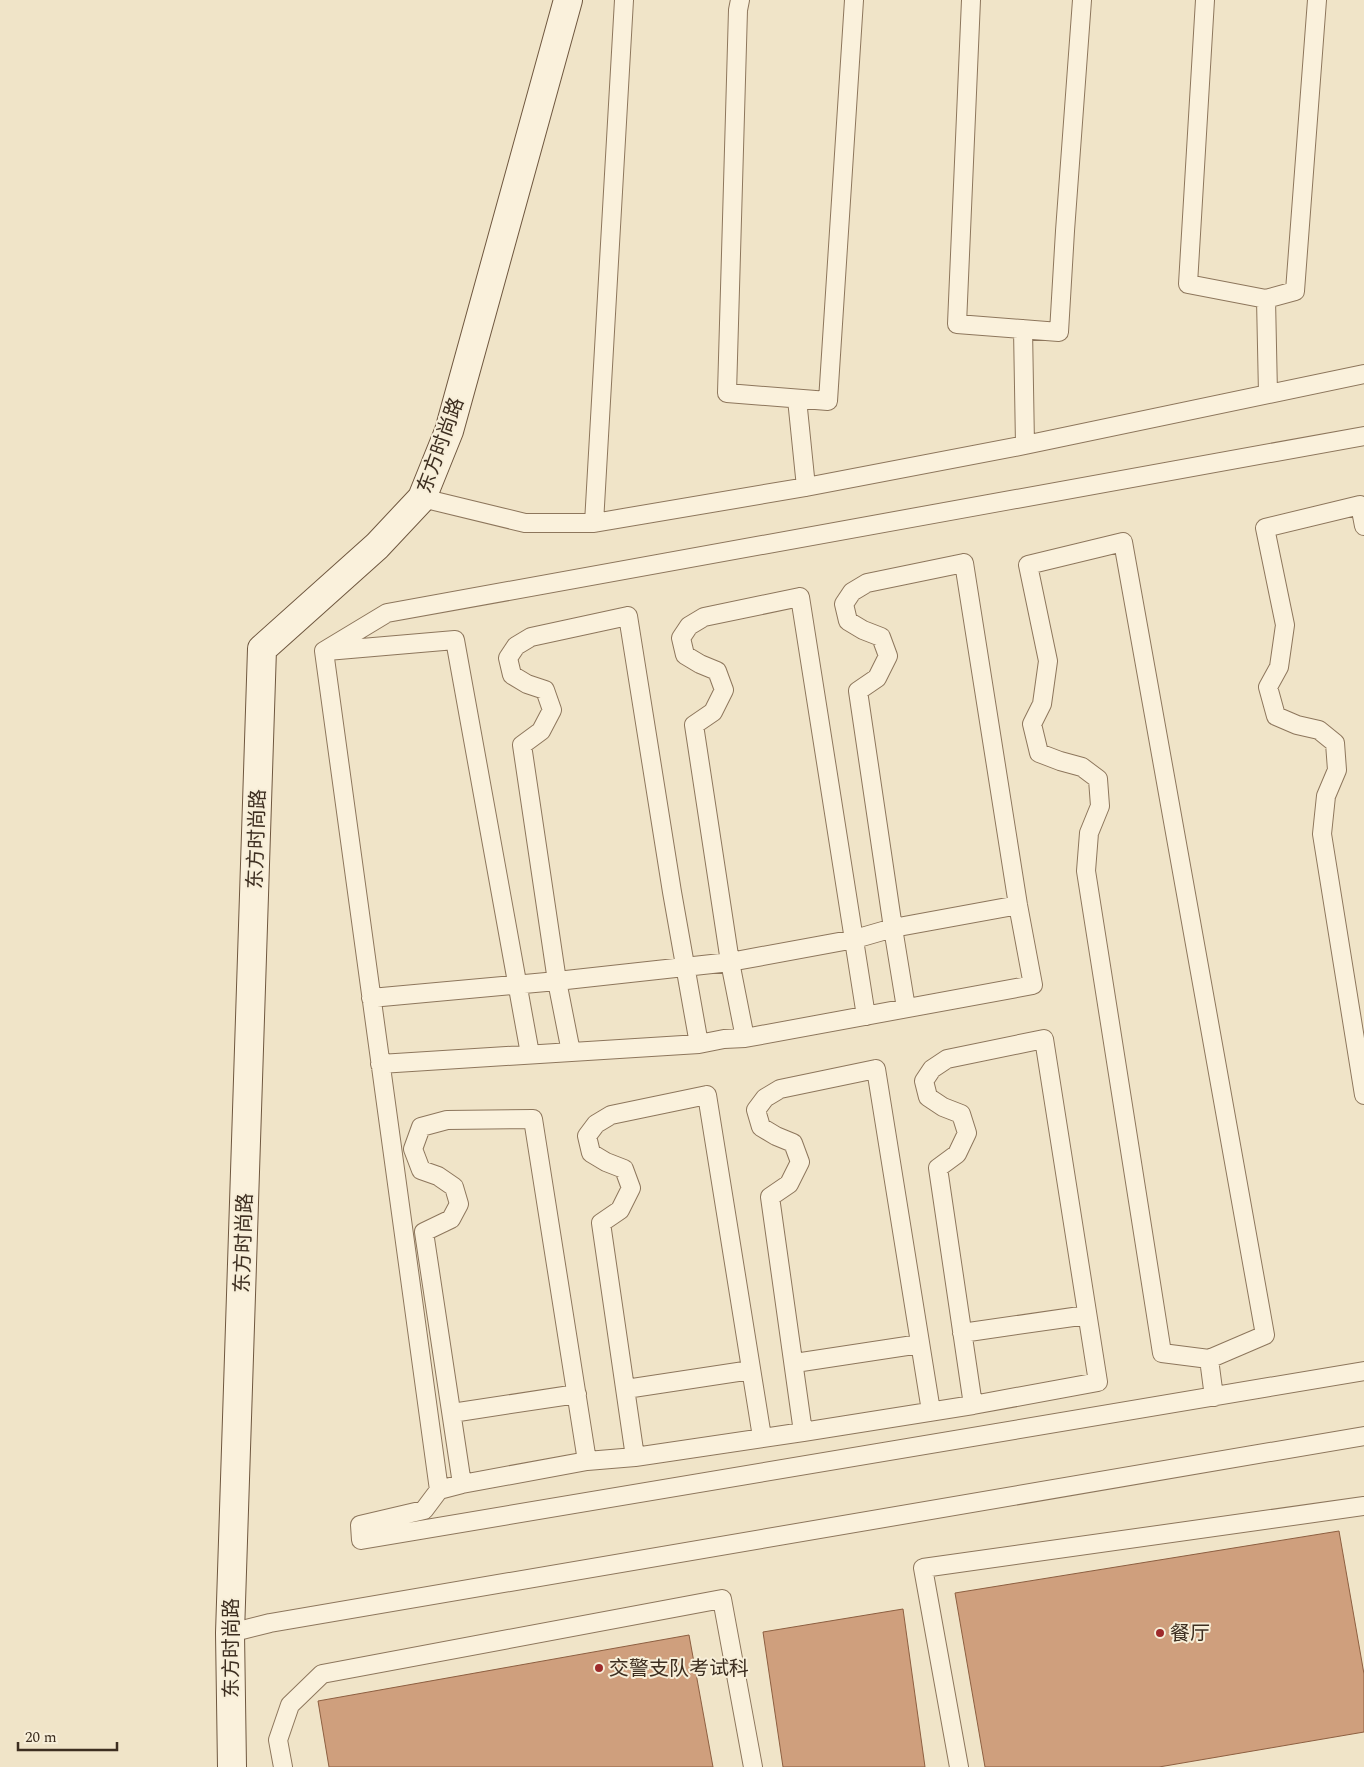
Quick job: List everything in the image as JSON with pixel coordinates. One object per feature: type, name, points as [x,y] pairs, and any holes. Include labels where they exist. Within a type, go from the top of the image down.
[{"type":"main road","name":"东方时尚路","points":[[232,1767],[230,1633],[262,649],[377,546],[422,498],[449,431],[568,0]]},
{"type":"lane","points":[[594,523],[624,0]]},
{"type":"lane","points":[[740,0],[727,394],[828,401],[854,0]]},
{"type":"lane","points":[[971,0],[958,324],[1060,332],[1065,232],[1082,0]]},
{"type":"lane","points":[[1205,0],[1188,284],[1266,299],[1295,291],[1317,0]]},
{"type":"lane","points":[[1266,299],[1268,394]]},
{"type":"lane","points":[[1023,329],[1026,444]]},
{"type":"lane","points":[[422,498],[525,523],[594,523],[806,487],[1026,444],[1364,374]]},
{"type":"lane","points":[[797,399],[806,487]]},
{"type":"lane","points":[[324,652],[387,612],[1364,436]]},
{"type":"lane","points":[[1364,526],[1360,505],[1265,528],[1285,625],[1279,667],[1268,687],[1276,716],[1319,730],[1335,743],[1337,770],[1326,796],[1322,834],[1364,1095]]},
{"type":"lane","points":[[1123,542],[1265,1335],[1209,1359],[1162,1353],[1086,871],[1089,833],[1100,806],[1098,779],[1082,767],[1060,761],[1039,752],[1032,724],[1042,704],[1048,661],[1028,565],[1123,542]]},
{"type":"lane","points":[[380,1064],[699,1044],[724,1039],[745,1038],[1033,985],[1018,905],[964,562],[867,583],[852,592],[844,604],[848,621],[863,630],[881,637],[888,656],[877,678],[858,691],[906,1008]]},
{"type":"lane","points":[[745,1038],[730,962],[694,725],[713,712],[724,690],[717,671],[685,655],[681,638],[689,626],[704,617],[800,597],[866,1016]]},
{"type":"lane","points":[[571,1052],[557,982],[522,745],[541,731],[552,710],[545,690],[527,684],[512,674],[508,658],[516,646],[531,637],[628,616],[672,892],[699,1044]]},
{"type":"lane","points":[[324,652],[454,640],[530,1054]]},
{"type":"lane","points":[[324,652],[439,1490]]},
{"type":"lane","points":[[371,998],[557,982],[730,962],[855,939],[893,928],[1018,905]]},
{"type":"lane","points":[[973,1405],[938,1168],[957,1154],[967,1133],[961,1114],[943,1107],[928,1097],[924,1081],[932,1069],[947,1059],[1044,1039],[1098,1382],[973,1405],[635,1458],[588,1461],[462,1484],[439,1490],[424,1510],[360,1525],[361,1540],[1364,1371]]},
{"type":"lane","points":[[803,1432],[770,1197],[789,1184],[800,1162],[793,1143],[760,1127],[756,1110],[764,1098],[780,1089],[876,1069],[930,1411]]},
{"type":"lane","points":[[635,1458],[601,1223],[620,1210],[631,1188],[624,1169],[606,1162],[591,1153],[588,1136],[596,1124],[611,1115],[707,1095],[762,1437]]},
{"type":"lane","points":[[462,1484],[424,1232],[452,1219],[459,1204],[454,1187],[438,1176],[421,1170],[413,1149],[421,1127],[447,1120],[533,1119],[588,1461]]},
{"type":"lane","points":[[962,1333],[1087,1315]]},
{"type":"lane","points":[[794,1363],[920,1344]]},
{"type":"lane","points":[[1209,1359],[1214,1396]]},
{"type":"lane","points":[[626,1389],[751,1370]]},
{"type":"lane","points":[[452,1413],[577,1394]]},
{"type":"lane","points":[[230,1633],[270,1623],[1364,1436]]},
{"type":"lane","points":[[959,1767],[923,1568],[1364,1506]]},
{"type":"lane","points":[[283,1767],[278,1740],[290,1705],[322,1674],[722,1599],[753,1767]]},
{"type":"building","name":"餐厅","points":[[1339,1531],[1364,1674],[1364,1732],[1159,1767],[985,1767],[955,1593]]},
{"type":"building","points":[[903,1609],[925,1767],[783,1767],[763,1632]]},
{"type":"building","name":"交警支队考试科","points":[[689,1635],[713,1767],[329,1767],[318,1701]]},
{"type":"place","name":"餐厅","points":[[1160,1633]]},
{"type":"place","name":"交警支队考试科","points":[[599,1668]]}]
